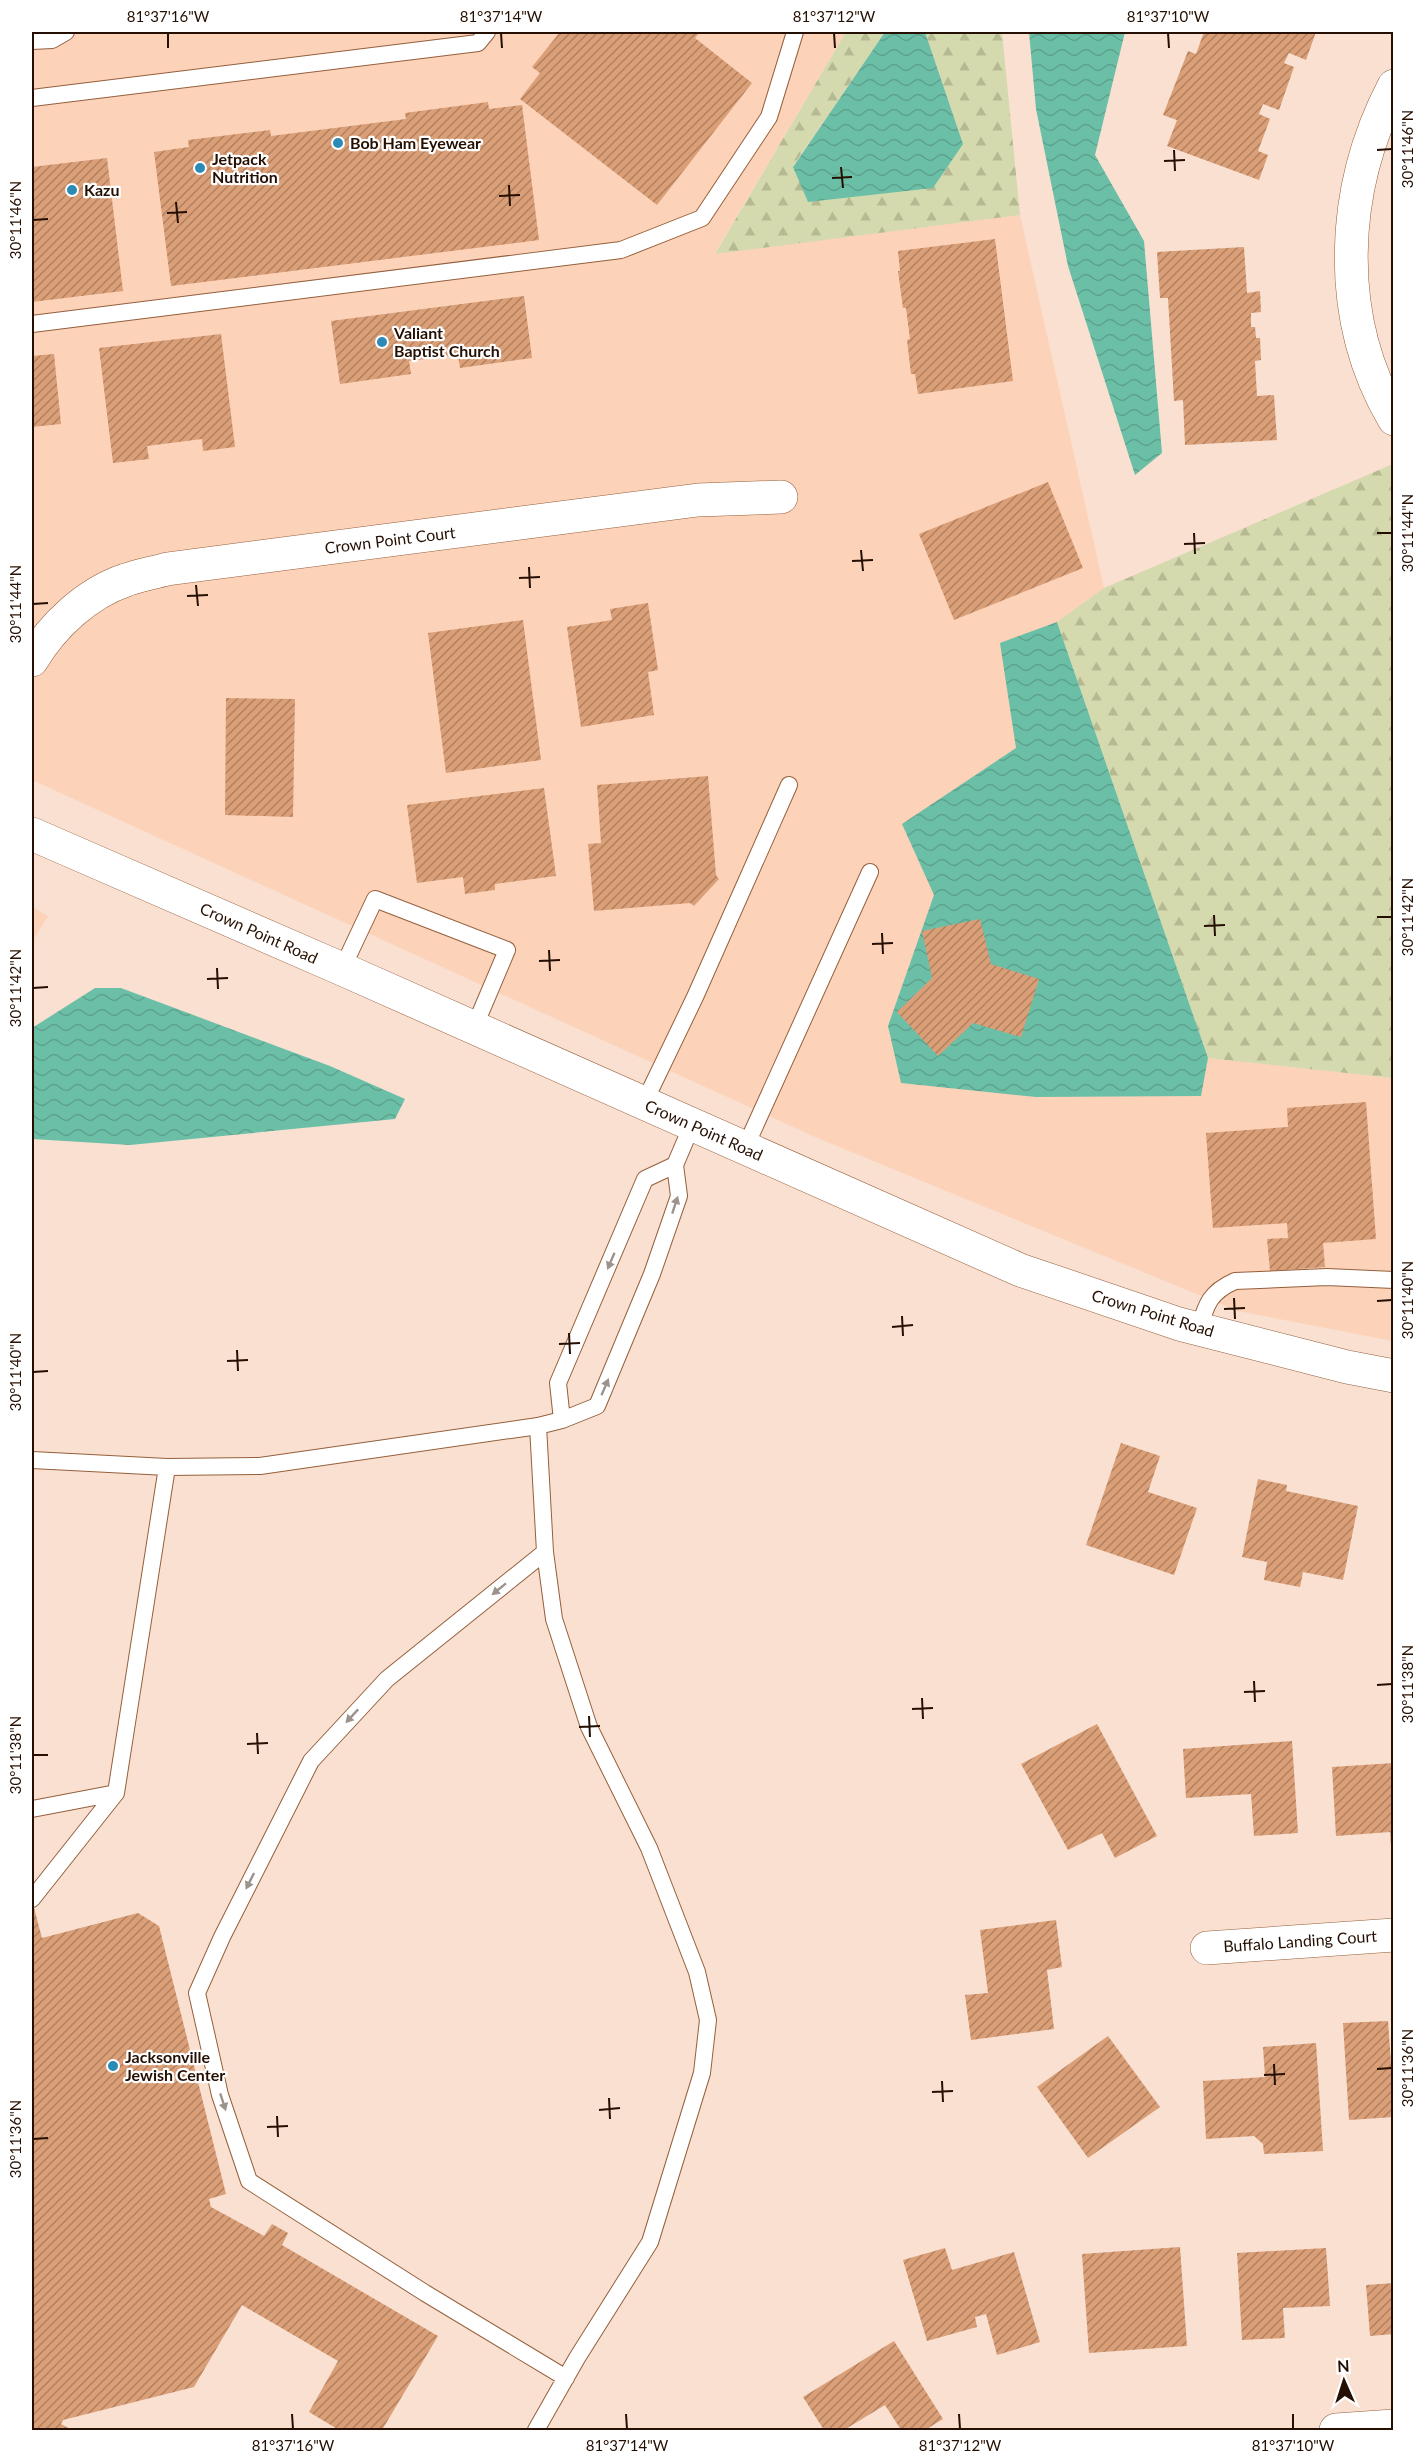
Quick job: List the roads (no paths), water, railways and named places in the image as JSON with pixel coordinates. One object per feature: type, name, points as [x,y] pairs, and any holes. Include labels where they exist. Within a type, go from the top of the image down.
[{"type":"street","points":[[1394,86],[1378,117],[1358,182],[1351,240],[1353,299],[1364,351],[1394,420]]},
{"type":"street","name":"Crown Point Court","points":[[32,660],[56,624],[104,590],[125,580],[167,569],[698,500],[781,497]]},
{"type":"street","name":"Crown Point Road","points":[[32,834],[1020,1270],[1199,1329],[1347,1367],[1394,1376]]},
{"type":"street","name":"Buffalo Landing Court","points":[[1207,1948],[1394,1935]]},
{"type":"street","points":[[1336,2430],[1394,2426]]},
{"type":"lane","points":[[32,41],[52,40],[66,32]]},
{"type":"lane","points":[[32,98],[478,43],[487,32]]},
{"type":"lane","points":[[32,324],[621,250],[702,218],[769,117],[795,32]]},
{"type":"lane","points":[[644,1103],[695,997],[789,785]]},
{"type":"lane","points":[[745,1148],[870,872]]},
{"type":"lane","points":[[342,969],[375,899],[507,951],[474,1028]]},
{"type":"lane","points":[[32,1460],[167,1467],[260,1466],[538,1426],[562,1420],[597,1406],[652,1274],[679,1196],[675,1165],[692,1125]]},
{"type":"lane","points":[[562,1420],[558,1383],[645,1179],[675,1165]]},
{"type":"lane","points":[[1199,1329],[1207,1302],[1221,1287],[1235,1281],[1328,1277],[1394,1280]]},
{"type":"lane","points":[[536,2430],[650,2242],[702,2073],[708,2020],[697,1972],[649,1848],[590,1727],[554,1619],[545,1552],[538,1426]]},
{"type":"lane","points":[[32,1899],[116,1793],[167,1467]]},
{"type":"lane","points":[[545,1552],[387,1679],[311,1761],[196,1993],[220,2095],[249,2181],[425,2293],[566,2378]]},
{"type":"lane","points":[[32,1809],[116,1793]]},
{"type":"water","points":[[885,32],[925,32],[963,144],[933,188],[808,202],[793,167]]},
{"type":"water","points":[[1029,32],[1125,32],[1095,155],[1144,241],[1162,453],[1135,475],[1068,266],[1036,109]]},
{"type":"water","points":[[1057,622],[1208,1058],[1201,1096],[1036,1097],[901,1083],[888,1026],[934,895],[902,824],[1016,748],[1000,643]]},
{"type":"water","points":[[95,988],[121,988],[330,1066],[405,1099],[395,1119],[130,1145],[32,1139],[32,1028]]},
{"type":"place","name":"Bob Ham Eyewear","points":[[338,143]]},
{"type":"place","name":"Jetpack Nutrition","points":[[200,168]]},
{"type":"place","name":"Kazu","points":[[72,190]]},
{"type":"place","name":"Valiant Baptist Church","points":[[382,342]]},
{"type":"place","name":"Jacksonville Jewish Center","points":[[113,2066]]}]
